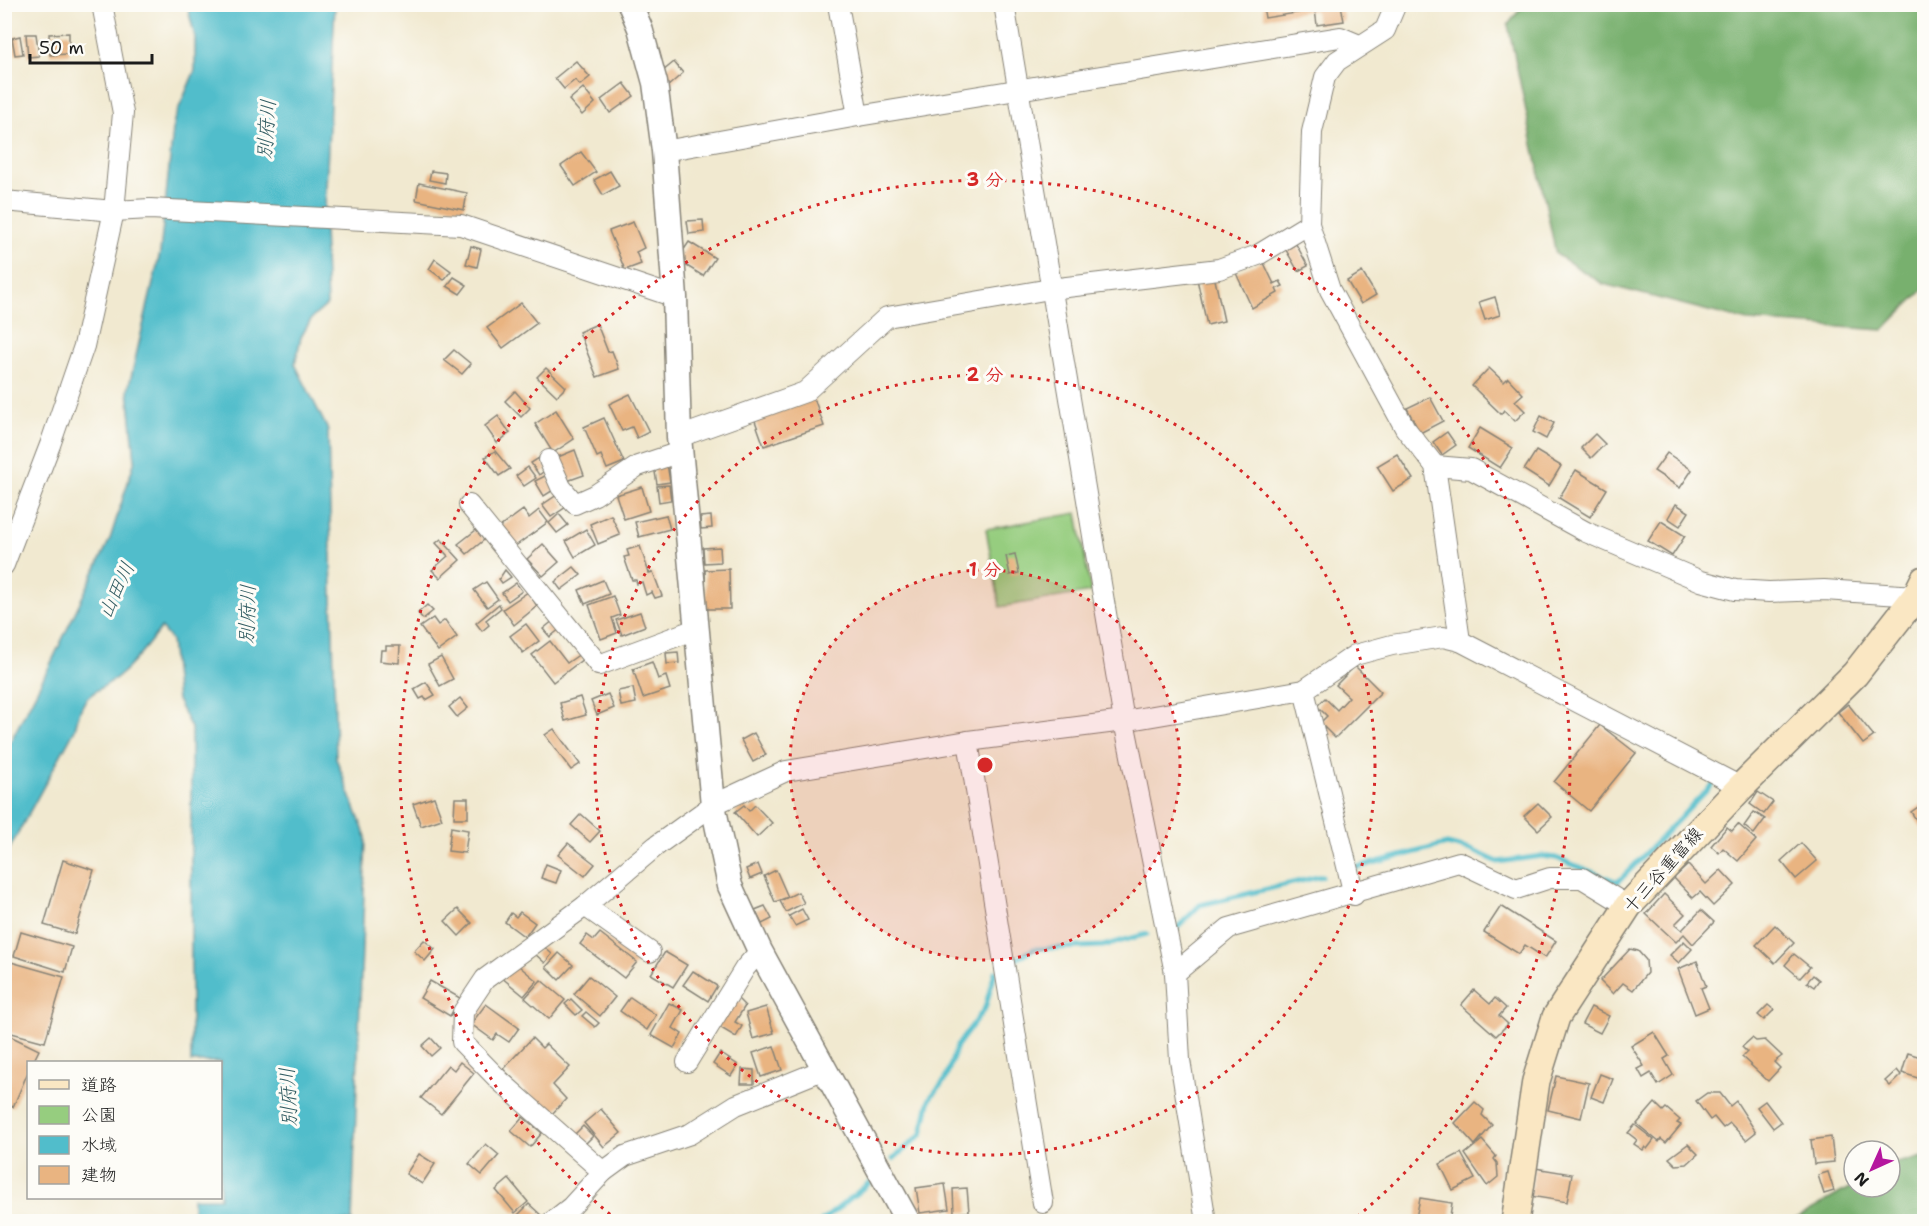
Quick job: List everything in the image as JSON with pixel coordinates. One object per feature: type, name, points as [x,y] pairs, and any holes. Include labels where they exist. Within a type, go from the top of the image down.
[{"type":"main road","name":"十三谷重富線","points":[[1515,1221],[1536,1081],[1556,1017],[1628,906],[1741,787],[1855,674],[1920,588]]},
{"type":"street","points":[[4,565],[50,446],[84,346],[114,211],[123,113],[102,4]]},
{"type":"street","points":[[630,4],[640,28],[655,83],[664,151],[675,297],[679,445],[713,805],[730,886],[760,951],[908,1221]]},
{"type":"street","points":[[838,4],[858,116]]},
{"type":"street","points":[[1004,4],[1124,721],[1175,973],[1180,1060],[1206,1221]]},
{"type":"street","points":[[1396,4],[1385,30],[1337,61],[1325,77],[1312,132],[1309,224],[1330,290],[1405,428],[1435,466],[1460,641]]},
{"type":"street","points":[[664,151],[858,116],[1340,37],[1359,45]]},
{"type":"street","points":[[4,201],[114,211],[150,209],[461,225],[675,297]]},
{"type":"street","points":[[549,460],[561,487],[575,504],[595,495],[638,466],[679,445],[805,392],[887,317],[1050,289],[1219,269],[1258,255],[1309,224]]},
{"type":"street","points":[[1435,466],[1471,469],[1586,532],[1701,581],[1746,591],[1920,588]]},
{"type":"street","points":[[469,505],[599,665],[696,629]]},
{"type":"street","points":[[603,1172],[500,1081],[462,1042],[463,1012],[485,979],[585,906],[656,846],[713,805],[786,771],[968,741],[1124,721],[1304,690],[1355,655],[1392,645],[1443,637],[1460,641],[1741,787]]},
{"type":"street","points":[[1304,690],[1354,895]]},
{"type":"street","points":[[968,741],[1042,1203]]},
{"type":"street","points":[[1175,973],[1229,928],[1354,895],[1459,862],[1516,889],[1550,878],[1582,878],[1628,906]]},
{"type":"street","points":[[585,906],[650,952]]},
{"type":"street","points":[[687,1062],[745,968],[760,951]]},
{"type":"street","points":[[552,1221],[571,1207],[603,1172],[625,1156],[690,1134],[736,1105],[825,1069]]},
{"type":"green space","points":[[1523,5],[1924,5],[1924,289],[1883,330],[1748,321],[1603,284],[1556,254],[1508,25]]},
{"type":"green space","points":[[1077,513],[1091,592],[1000,607],[986,529]]},
{"type":"green space","points":[[1924,1157],[1924,1221],[1792,1221],[1842,1192],[1842,1199],[1902,1199],[1902,1162]]},
{"type":"water","points":[[187,5],[335,5],[324,229],[327,305],[312,318],[301,337],[295,364],[328,430],[336,758],[366,837],[352,1221],[193,1221],[193,1199],[222,1199],[222,1061],[191,1061],[191,728],[177,700],[171,640],[161,628],[127,669],[86,699],[75,729],[5,857],[5,752],[50,665],[110,539],[135,460],[128,390],[160,253],[174,120],[195,70],[195,37]]},
{"type":"building","points":[[1263,5],[1341,5],[1344,21],[1317,25],[1315,10],[1265,18]]},
{"type":"building","points":[[69,33],[69,54],[50,55],[49,34]]},
{"type":"building","points":[[26,34],[36,34],[39,56],[28,57]]},
{"type":"building","points":[[20,36],[23,54],[15,55],[12,38]]},
{"type":"building","points":[[576,61],[590,77],[580,85],[575,80],[564,89],[555,78]]},
{"type":"building","points":[[674,62],[683,73],[667,87],[657,76]]},
{"type":"building","points":[[624,83],[634,96],[610,113],[601,100]]},
{"type":"building","points":[[583,88],[595,103],[582,115],[569,100]]},
{"type":"building","points":[[581,152],[596,172],[575,186],[561,166]]},
{"type":"building","points":[[431,171],[446,173],[445,183],[429,180]]},
{"type":"building","points":[[610,171],[619,186],[603,195],[594,180]]},
{"type":"building","points":[[419,183],[467,193],[464,210],[416,200]]},
{"type":"building","points":[[703,220],[704,232],[689,234],[687,221]]},
{"type":"building","points":[[633,222],[644,248],[636,252],[641,264],[625,270],[609,231]]},
{"type":"building","points":[[689,242],[715,258],[703,276],[677,260]]},
{"type":"building","points":[[1296,244],[1308,266],[1298,271],[1286,250]]},
{"type":"building","points":[[471,246],[481,249],[477,267],[466,264]]},
{"type":"building","points":[[435,259],[451,271],[444,280],[429,269]]},
{"type":"building","points":[[1263,261],[1274,284],[1280,281],[1283,286],[1276,289],[1278,293],[1252,308],[1236,273]]},
{"type":"building","points":[[1362,272],[1376,295],[1361,304],[1347,281]]},
{"type":"building","points":[[1214,275],[1224,321],[1207,325],[1197,279]]},
{"type":"building","points":[[454,277],[467,285],[460,294],[447,286]]},
{"type":"building","points":[[1495,297],[1500,315],[1485,320],[1479,302]]},
{"type":"building","points":[[521,303],[537,323],[503,348],[487,328]]},
{"type":"building","points":[[597,324],[608,352],[612,351],[619,369],[597,377],[579,332]]},
{"type":"building","points":[[454,350],[471,364],[462,374],[444,360]]},
{"type":"building","points":[[546,368],[566,387],[557,396],[537,377]]},
{"type":"building","points":[[1489,368],[1504,382],[1508,378],[1523,394],[1515,401],[1525,411],[1515,421],[1504,410],[1501,414],[1472,386]]},
{"type":"building","points":[[515,391],[530,408],[521,417],[505,401]]},
{"type":"building","points":[[630,394],[649,432],[637,438],[632,427],[622,431],[609,404]]},
{"type":"building","points":[[1430,397],[1443,421],[1420,433],[1407,408]]},
{"type":"building","points":[[814,398],[824,426],[764,446],[754,418]]},
{"type":"building","points":[[556,410],[574,439],[553,453],[535,424]]},
{"type":"building","points":[[498,416],[510,433],[497,443],[485,426]]},
{"type":"building","points":[[1541,416],[1554,423],[1546,439],[1533,432]]},
{"type":"building","points":[[604,418],[624,462],[607,469],[601,455],[597,457],[584,427]]},
{"type":"building","points":[[1480,428],[1513,448],[1500,468],[1468,448]]},
{"type":"building","points":[[1447,432],[1456,445],[1442,455],[1433,442]]},
{"type":"building","points":[[1595,434],[1605,444],[1591,458],[1581,448]]},
{"type":"building","points":[[575,450],[584,475],[567,481],[558,457]]},
{"type":"building","points":[[495,451],[510,469],[499,476],[485,457]]},
{"type":"building","points":[[1536,451],[1561,466],[1549,486],[1524,470]]},
{"type":"building","points":[[1667,453],[1692,470],[1680,488],[1654,471]]},
{"type":"building","points":[[1397,454],[1413,479],[1393,491],[1377,466]]},
{"type":"building","points":[[539,458],[547,469],[539,475],[531,463]]},
{"type":"building","points":[[667,464],[670,482],[657,484],[654,466]]},
{"type":"building","points":[[528,467],[536,478],[524,486],[516,476]]},
{"type":"building","points":[[1576,470],[1607,489],[1590,517],[1559,498]]},
{"type":"building","points":[[547,475],[555,489],[544,496],[535,481]]},
{"type":"building","points":[[669,485],[671,500],[659,502],[657,486]]},
{"type":"building","points":[[642,487],[649,511],[624,519],[616,495]]},
{"type":"building","points":[[557,495],[566,507],[551,517],[542,505]]},
{"type":"building","points":[[1676,504],[1689,512],[1680,526],[1668,518]]},
{"type":"building","points":[[523,510],[529,518],[539,510],[548,522],[514,547],[500,527]]},
{"type":"building","points":[[559,514],[568,525],[557,533],[549,523]]},
{"type":"building","points":[[611,515],[620,535],[598,544],[590,524]]},
{"type":"building","points":[[666,515],[670,529],[639,537],[635,522]]},
{"type":"building","points":[[711,516],[712,528],[701,529],[700,517]]},
{"type":"building","points":[[1661,521],[1685,536],[1672,556],[1648,541]]},
{"type":"building","points":[[586,529],[595,545],[575,557],[566,541]]},
{"type":"building","points":[[476,530],[484,540],[467,554],[458,544]]},
{"type":"building","points":[[441,539],[460,560],[440,578],[432,570],[448,556],[436,543]]},
{"type":"building","points":[[543,544],[559,562],[543,576],[527,559]]},
{"type":"building","points":[[640,546],[649,573],[653,572],[662,596],[655,598],[652,592],[646,595],[642,582],[637,584],[636,580],[632,580],[624,557],[629,556],[627,550]]},
{"type":"building","points":[[720,547],[721,562],[704,563],[703,548]]},
{"type":"building","points":[[1015,554],[1019,573],[1010,575],[1006,556]]},
{"type":"building","points":[[574,567],[581,575],[561,590],[555,582]]},
{"type":"building","points":[[729,569],[730,609],[706,609],[705,570]]},
{"type":"building","points":[[505,570],[511,577],[502,583],[499,579]]},
{"type":"building","points":[[603,580],[609,594],[585,604],[579,590]]},
{"type":"building","points":[[486,582],[498,599],[487,607],[474,590]]},
{"type":"building","points":[[516,583],[522,591],[508,601],[502,593]]},
{"type":"building","points":[[528,592],[537,606],[514,625],[503,609]]},
{"type":"building","points":[[613,596],[620,615],[612,618],[617,633],[601,639],[589,605]]},
{"type":"building","points":[[499,604],[501,608],[486,620],[489,625],[482,631],[476,623]]},
{"type":"building","points":[[427,605],[433,611],[423,619],[418,613]]},
{"type":"building","points":[[640,612],[645,626],[622,635],[616,620]]},
{"type":"building","points":[[433,618],[438,625],[445,620],[457,637],[438,651],[420,627]]},
{"type":"building","points":[[554,620],[561,628],[550,637],[543,629]]},
{"type":"building","points":[[526,624],[539,641],[523,653],[510,636]]},
{"type":"building","points":[[550,641],[567,663],[580,654],[583,659],[553,682],[532,655]]},
{"type":"building","points":[[386,646],[400,646],[399,663],[380,661],[381,650],[386,650]]},
{"type":"building","points":[[678,652],[679,663],[667,664],[666,653]]},
{"type":"building","points":[[441,657],[453,679],[440,686],[428,664]]},
{"type":"building","points":[[652,662],[658,679],[666,676],[670,689],[643,698],[633,669]]},
{"type":"building","points":[[1355,666],[1381,692],[1335,738],[1320,723],[1327,716],[1317,706],[1325,698],[1337,710],[1349,697],[1336,685]]},
{"type":"building","points":[[426,682],[435,695],[426,700],[424,697],[420,699],[414,689]]},
{"type":"building","points":[[633,688],[636,703],[621,706],[618,691]]},
{"type":"building","points":[[608,694],[614,708],[597,715],[591,701]]},
{"type":"building","points":[[580,697],[586,715],[565,721],[560,703]]},
{"type":"building","points":[[460,698],[468,708],[457,717],[449,707]]},
{"type":"building","points":[[1848,704],[1874,736],[1863,744],[1838,712]]},
{"type":"building","points":[[1600,725],[1636,753],[1589,811],[1554,782]]},
{"type":"building","points":[[554,729],[580,764],[571,770],[545,735]]},
{"type":"building","points":[[754,733],[766,755],[753,762],[741,740]]},
{"type":"building","points":[[1758,792],[1773,802],[1764,814],[1750,804]]},
{"type":"building","points":[[434,797],[442,819],[421,826],[413,804]]},
{"type":"building","points":[[455,798],[468,798],[468,818],[454,818]]},
{"type":"building","points":[[1538,803],[1552,817],[1538,830],[1524,816]]},
{"type":"building","points":[[1924,803],[1924,829],[1923,830],[1911,812]]},
{"type":"building","points":[[744,805],[749,811],[755,805],[772,823],[757,837],[735,812]]},
{"type":"building","points":[[1754,812],[1765,819],[1754,834],[1744,826]]},
{"type":"building","points":[[581,814],[600,831],[590,842],[571,825]]},
{"type":"building","points":[[1738,824],[1756,840],[1738,861],[1723,848],[1719,853],[1711,846],[1727,827],[1732,831]]},
{"type":"building","points":[[451,827],[468,830],[465,853],[448,851]]},
{"type":"building","points":[[568,843],[595,864],[585,876],[558,855]]},
{"type":"building","points":[[1801,843],[1817,861],[1796,879],[1781,861]]},
{"type":"building","points":[[63,860],[94,870],[75,934],[44,925]]},
{"type":"building","points":[[546,864],[561,870],[556,883],[541,878]]},
{"type":"building","points":[[758,864],[762,874],[750,879],[746,869]]},
{"type":"building","points":[[1688,865],[1706,884],[1721,870],[1735,885],[1713,906],[1700,892],[1693,898],[1674,878]]},
{"type":"building","points":[[776,870],[788,897],[775,902],[764,876]]},
{"type":"building","points":[[798,892],[804,903],[786,912],[780,901]]},
{"type":"building","points":[[1664,894],[1685,914],[1675,924],[1682,930],[1701,910],[1714,922],[1693,944],[1684,934],[1676,942],[1646,914]]},
{"type":"building","points":[[765,906],[772,919],[762,924],[755,910]]},
{"type":"building","points":[[1501,906],[1556,941],[1545,958],[1525,945],[1519,954],[1484,932]]},
{"type":"building","points":[[458,909],[472,923],[459,936],[445,921]]},
{"type":"building","points":[[802,909],[808,920],[795,926],[789,916]]},
{"type":"building","points":[[520,912],[535,923],[525,937],[505,922],[511,913],[516,917]]},
{"type":"building","points":[[1775,925],[1794,943],[1775,963],[1756,945]]},
{"type":"building","points":[[21,932],[72,947],[65,972],[14,956]]},
{"type":"building","points":[[600,933],[637,962],[624,978],[580,944],[587,935],[594,940]]},
{"type":"building","points":[[424,940],[435,949],[425,961],[414,951]]},
{"type":"building","points":[[1684,941],[1692,949],[1679,963],[1670,955]]},
{"type":"building","points":[[543,946],[552,954],[545,963],[535,954]]},
{"type":"building","points":[[1630,949],[1638,951],[1646,960],[1647,973],[1633,990],[1623,983],[1613,994],[1600,981]]},
{"type":"building","points":[[665,952],[687,965],[673,987],[651,974]]},
{"type":"building","points":[[559,953],[573,965],[559,980],[546,967]]},
{"type":"building","points":[[1794,954],[1810,967],[1800,978],[1785,965]]},
{"type":"building","points":[[513,961],[537,981],[524,996],[501,977]]},
{"type":"building","points":[[1697,961],[1706,986],[1701,988],[1709,1008],[1695,1014],[1678,969]]},
{"type":"building","points":[[11,962],[64,977],[45,1042],[4,1031],[4,987]]},
{"type":"building","points":[[693,971],[717,986],[708,1001],[683,985]]},
{"type":"building","points":[[1813,975],[1819,980],[1814,987],[1807,982]]},
{"type":"building","points":[[589,976],[615,997],[600,1016],[574,994]]},
{"type":"building","points":[[541,980],[565,1000],[549,1019],[525,998]]},
{"type":"building","points":[[430,981],[460,998],[450,1016],[420,998]]},
{"type":"building","points":[[1474,990],[1490,1004],[1495,998],[1506,1008],[1499,1016],[1508,1024],[1496,1036],[1461,1005]]},
{"type":"building","points":[[734,995],[745,1006],[735,1022],[742,1026],[736,1037],[716,1025]]},
{"type":"building","points":[[630,997],[656,1015],[647,1030],[620,1011]]},
{"type":"building","points":[[571,999],[582,1010],[576,1015],[565,1004]]},
{"type":"building","points":[[669,1003],[683,1010],[673,1028],[682,1034],[674,1048],[651,1035]]},
{"type":"building","points":[[486,1004],[519,1028],[509,1042],[497,1034],[493,1040],[471,1024]]},
{"type":"building","points":[[1768,1005],[1774,1010],[1764,1020],[1758,1015]]},
{"type":"building","points":[[766,1007],[774,1033],[753,1039],[746,1013]]},
{"type":"building","points":[[1591,1007],[1609,1016],[1600,1033],[1582,1024]]},
{"type":"building","points":[[586,1012],[599,1023],[595,1027],[582,1016]]},
{"type":"building","points":[[1654,1032],[1669,1056],[1664,1059],[1673,1075],[1658,1085],[1651,1073],[1643,1078],[1638,1069],[1644,1066],[1631,1046]]},
{"type":"building","points":[[8,1035],[39,1050],[34,1061],[27,1061],[27,1074],[13,1107],[4,1103],[4,1043]]},
{"type":"building","points":[[431,1038],[440,1048],[431,1056],[422,1046]]},
{"type":"building","points":[[532,1038],[542,1048],[546,1044],[570,1067],[553,1085],[566,1099],[551,1115],[503,1069]]},
{"type":"building","points":[[1752,1038],[1756,1041],[1765,1040],[1782,1056],[1774,1062],[1780,1068],[1768,1081],[1742,1057],[1747,1052],[1742,1047]]},
{"type":"building","points":[[774,1046],[782,1070],[761,1077],[753,1053]]},
{"type":"building","points":[[720,1053],[738,1065],[731,1076],[713,1064]]},
{"type":"building","points":[[1908,1053],[1924,1058],[1924,1080],[1902,1073]]},
{"type":"building","points":[[460,1062],[474,1073],[441,1114],[421,1098],[448,1065],[454,1070]]},
{"type":"building","points":[[742,1069],[754,1070],[754,1084],[741,1084]]},
{"type":"building","points":[[1897,1070],[1901,1075],[1890,1086],[1885,1081]]},
{"type":"building","points":[[1600,1074],[1613,1079],[1604,1102],[1591,1097]]},
{"type":"building","points":[[1556,1076],[1589,1083],[1581,1118],[1548,1110]]},
{"type":"building","points":[[1707,1093],[1720,1093],[1730,1106],[1736,1101],[1756,1132],[1746,1140],[1730,1123],[1723,1128],[1714,1117],[1710,1120],[1696,1101]]},
{"type":"building","points":[[1765,1101],[1781,1122],[1773,1128],[1757,1107]]},
{"type":"building","points":[[1475,1102],[1484,1110],[1482,1115],[1492,1125],[1475,1145],[1455,1123]]},
{"type":"building","points":[[1655,1103],[1663,1111],[1666,1108],[1680,1120],[1677,1123],[1681,1125],[1666,1143],[1661,1139],[1659,1142],[1637,1124]]},
{"type":"building","points":[[601,1109],[621,1133],[604,1147],[584,1123]]},
{"type":"building","points":[[523,1117],[542,1133],[530,1147],[511,1131]]},
{"type":"building","points":[[1635,1125],[1654,1140],[1647,1149],[1645,1147],[1643,1150],[1634,1144],[1637,1140],[1628,1133]]},
{"type":"building","points":[[583,1126],[593,1136],[584,1145],[574,1135]]},
{"type":"building","points":[[1831,1137],[1834,1162],[1814,1164],[1811,1140]]},
{"type":"building","points":[[1482,1140],[1496,1156],[1494,1159],[1497,1163],[1498,1177],[1487,1186],[1465,1154]]},
{"type":"building","points":[[486,1144],[499,1155],[482,1175],[469,1164]]},
{"type":"building","points":[[1688,1144],[1698,1154],[1687,1164],[1676,1165],[1669,1158]]},
{"type":"building","points":[[1461,1153],[1475,1179],[1453,1190],[1440,1164]]},
{"type":"building","points":[[419,1154],[435,1164],[422,1184],[406,1174]]},
{"type":"building","points":[[1535,1168],[1572,1174],[1567,1202],[1530,1196]]},
{"type":"building","points":[[1828,1172],[1834,1191],[1824,1194],[1818,1175]]},
{"type":"building","points":[[509,1179],[528,1202],[515,1213],[496,1190]]},
{"type":"building","points":[[945,1184],[949,1209],[920,1213],[916,1188]]},
{"type":"building","points":[[967,1188],[969,1212],[954,1213],[953,1189]]},
{"type":"building","points":[[1420,1198],[1452,1203],[1449,1222],[1416,1218]]},
{"type":"building","points":[[529,1204],[542,1216],[537,1222],[522,1222],[517,1216]]},
{"type":"waterway","points":[[1350,869],[1447,844],[1471,850],[1498,862],[1542,856],[1556,858],[1618,882],[1713,784]]},
{"type":"waterway","points":[[1178,927],[1200,905],[1322,876]]},
{"type":"waterway","points":[[1017,959],[1033,949],[1103,946],[1147,934]]},
{"type":"waterway","points":[[893,1159],[922,1134],[930,1098],[945,1080],[957,1046],[985,1008],[995,972]]},
{"type":"waterway","points":[[821,1222],[869,1183]]},
{"type":"water label","name":"別府川","points":[[266,129]]},
{"type":"water label","name":"山田川","points":[[116,590]]},
{"type":"water label","name":"別府川","points":[[247,614]]},
{"type":"water label","name":"別府川","points":[[288,1097]]}]
